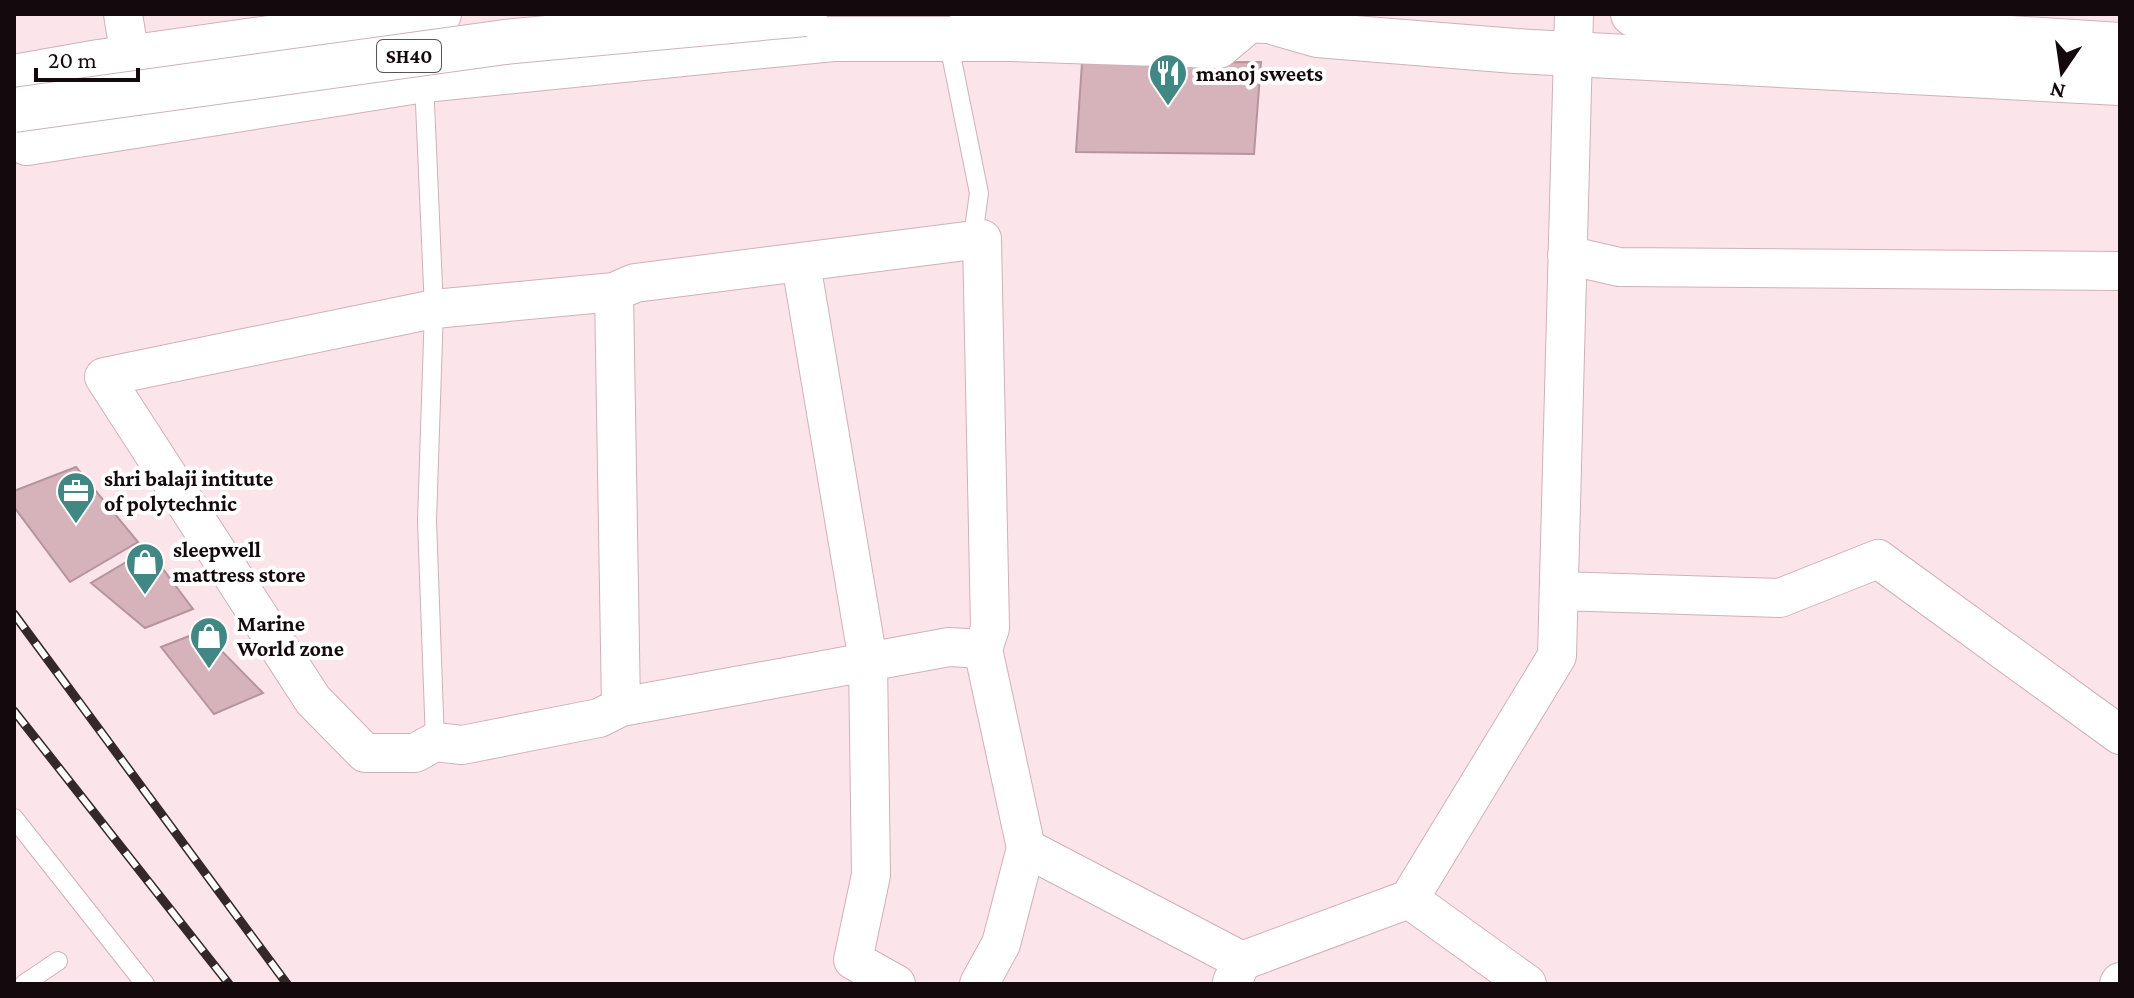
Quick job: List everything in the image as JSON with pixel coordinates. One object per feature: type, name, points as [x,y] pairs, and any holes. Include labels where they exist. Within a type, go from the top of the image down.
[{"type":"main road","points":[[439,14],[130,58],[14,78],[18,132],[140,124],[424,80],[960,26],[1181,17],[1266,17],[1317,35],[1573,34],[2120,83]]},
{"type":"main road","name":"SH40","points":[[18,132],[505,42],[805,14]]},
{"type":"main road","points":[[1633,14],[2120,45]]},
{"type":"main road","points":[[960,26],[1218,46],[1266,17]]},
{"type":"main road","points":[[130,58],[140,124]]},
{"type":"street","points":[[123,14],[130,58]]},
{"type":"street","points":[[1026,848],[1237,973],[1409,899],[1557,656],[1573,34]]},
{"type":"street","points":[[979,984],[1001,944],[1026,848],[983,649],[990,628],[982,239],[635,283],[614,292],[434,309],[104,377],[313,700],[365,753],[415,753],[435,742],[462,745],[599,718],[621,707],[868,661],[949,647],[983,649]]},
{"type":"street","points":[[1567,255],[1619,267],[2120,271]]},
{"type":"street","points":[[801,264],[868,661],[871,875],[853,960],[896,984]]},
{"type":"street","points":[[614,292],[621,707]]},
{"type":"street","points":[[1559,591],[1780,598],[1878,559],[2120,735]]},
{"type":"street","points":[[1409,899],[1527,984]]},
{"type":"lane","points":[[960,26],[979,193],[974,229],[982,239]]},
{"type":"lane","points":[[424,80],[434,309],[427,521],[435,742]]},
{"type":"lane","points":[[14,818],[145,984]]},
{"type":"lane","points":[[24,984],[58,961]]},
{"type":"building","name":"manoj sweets","points":[[1261,62],[1254,154],[1076,152],[1082,63]]},
{"type":"building","name":"shri balaji intitute of polytechnic","points":[[76,467],[138,542],[70,582],[14,507],[14,491]]},
{"type":"building","name":"sleepwell mattress store","points":[[148,549],[193,609],[145,628],[91,583]]},
{"type":"building","name":"Marine World zone","points":[[202,631],[263,693],[214,714],[161,647]]},
{"type":"railway","points":[[14,614],[287,984]]},
{"type":"railway","points":[[14,711],[229,984]]},
{"type":"place","name":"manoj sweets","points":[[1168,107]]},
{"type":"place","name":"shri balaji intitute of polytechnic","points":[[76,525]]},
{"type":"place","name":"sleepwell mattress store","points":[[145,596]]},
{"type":"place","name":"Marine World zone","points":[[209,670]]}]
